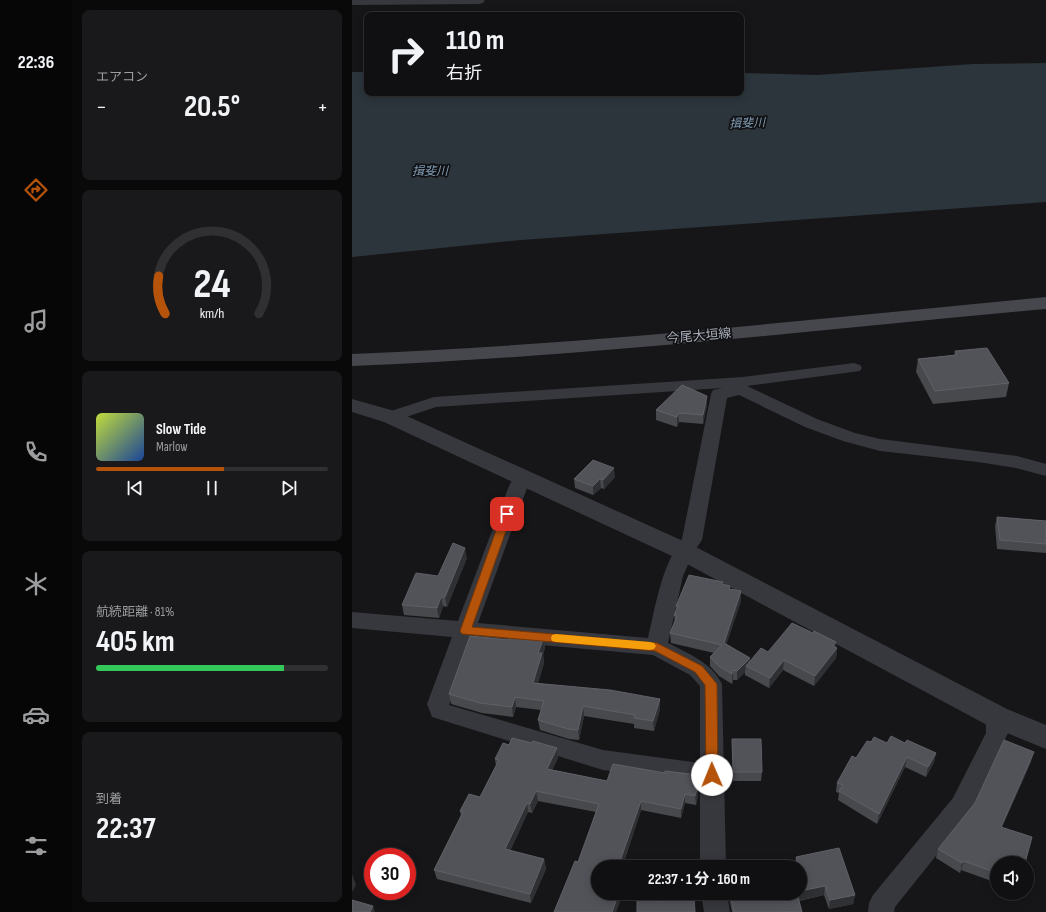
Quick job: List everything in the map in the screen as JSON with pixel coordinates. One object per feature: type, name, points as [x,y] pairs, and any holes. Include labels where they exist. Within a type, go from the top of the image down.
[{"type":"main road","name":"今尾大垣線","points":[[352,360],[429,357],[625,342],[1046,303]]},
{"type":"street","points":[[352,0],[479,0]]},
{"type":"street","points":[[391,417],[434,402],[743,382],[854,368]]},
{"type":"street","points":[[657,647],[675,568],[683,551],[692,540],[719,394],[741,390],[811,423],[849,437],[880,445],[978,456],[1017,462],[1046,470]]},
{"type":"street","points":[[352,405],[391,417],[683,551],[997,717],[1046,738]]},
{"type":"street","points":[[522,477],[438,704],[440,711],[603,760],[712,775]]},
{"type":"street","points":[[352,620],[657,647],[698,669],[711,684],[713,860]]},
{"type":"street","points":[[882,912],[882,903],[962,805],[997,733],[997,717]]},
{"type":"street","points":[[715,900],[717,912]]},
{"type":"water","name":"揖斐川","points":[[1046,63],[1046,202],[521,240],[352,257],[352,72],[364,72],[364,96],[744,96],[744,73],[817,75],[973,64]]},
{"type":"building","points":[[987,348],[1009,383],[935,391],[918,359],[957,355],[955,351]]},
{"type":"building","points":[[682,385],[707,396],[703,415],[678,413],[677,417],[656,410]]},
{"type":"building","points":[[593,460],[614,468],[603,480],[600,479],[593,486],[574,479]]},
{"type":"building","points":[[997,517],[1046,521],[1046,544],[1000,540]]},
{"type":"building","points":[[453,543],[465,548],[445,597],[441,597],[437,608],[402,605],[416,573],[438,576]]},
{"type":"building","points":[[689,575],[723,582],[722,584],[730,586],[729,589],[741,591],[724,643],[750,658],[737,671],[733,670],[732,674],[719,666],[710,657],[722,645],[670,633],[677,616],[674,615],[678,606],[676,606]]},
{"type":"building","points":[[792,623],[813,633],[814,631],[836,642],[833,646],[837,648],[815,676],[784,660],[770,678],[746,666],[761,648],[768,652]]},
{"type":"building","points":[[510,634],[544,637],[538,653],[542,653],[533,683],[610,690],[660,699],[653,721],[634,718],[635,715],[583,706],[578,730],[568,729],[538,720],[544,701],[515,697],[512,707],[480,703],[449,694],[470,636],[508,640]]},
{"type":"building","points":[[891,736],[905,743],[907,740],[936,753],[928,767],[907,757],[879,814],[839,791],[843,785],[837,783],[852,756],[856,758],[867,741],[871,742],[874,737],[887,743]]},
{"type":"building","points":[[512,738],[532,743],[533,741],[557,748],[547,769],[607,781],[613,764],[665,773],[665,771],[698,775],[698,786],[695,796],[685,794],[681,809],[641,801],[620,860],[591,860],[591,900],[616,900],[612,912],[554,912],[575,861],[578,862],[599,804],[536,791],[530,804],[527,803],[505,849],[544,859],[530,894],[434,870],[463,812],[460,811],[469,794],[480,797],[499,760],[495,759],[503,743],[509,745]]},
{"type":"building","points":[[732,739],[761,739],[762,772],[733,772]]},
{"type":"building","points":[[1004,740],[1034,752],[1001,827],[1032,837],[1027,856],[990,856],[990,870],[964,861],[962,863],[938,849],[975,803]]},
{"type":"building","points":[[839,848],[855,895],[830,900],[825,886],[807,890],[807,860],[797,860],[796,857]]},
{"type":"building","points":[[352,900],[373,906],[370,912],[352,912]]},
{"type":"building","points":[[637,900],[694,900],[695,912],[637,912]]},
{"type":"building","points":[[731,900],[799,900],[802,912],[734,912]]},
{"type":"slow traffic","points":[[556,638],[650,646]]},
{"type":"route","points":[[507,514],[465,631],[657,647],[698,669],[711,684],[712,775]]}]
